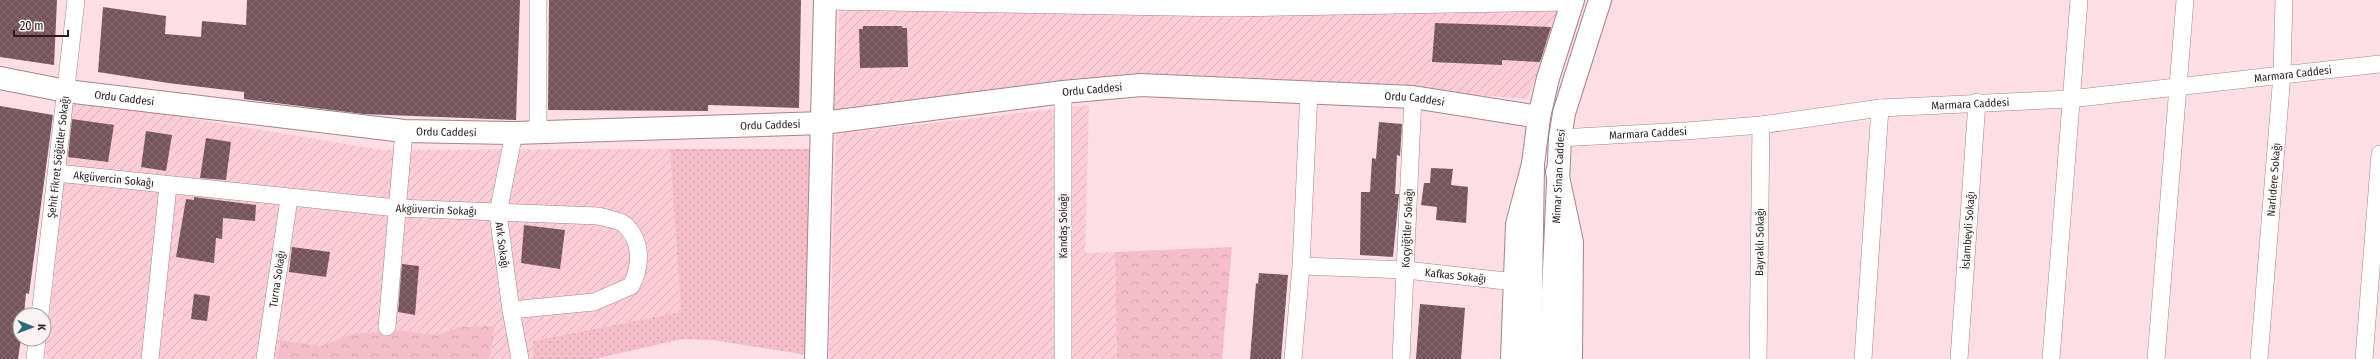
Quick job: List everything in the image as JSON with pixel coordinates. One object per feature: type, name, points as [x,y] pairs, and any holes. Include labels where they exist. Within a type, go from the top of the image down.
[{"type":"street","name":"Şehit Fikret Söğütler Sokağı","points":[[41,307],[76,0]]},
{"type":"street","points":[[538,0],[538,132]]},
{"type":"street","points":[[816,359],[825,0],[1229,8],[1573,1]]},
{"type":"street","name":"Mimar Sinan Caddesi","points":[[1530,359],[1541,295],[1564,113],[1600,0]]},
{"type":"street","points":[[2051,359],[2070,99],[2079,0]]},
{"type":"street","points":[[2156,359],[2185,0]]},
{"type":"street","name":"Narlıdere Sokağı","points":[[2259,359],[2282,74],[2284,0]]},
{"type":"street","name":"Mimar Sinan Caddesi","points":[[1550,359],[1541,295],[1533,164],[1539,117],[1548,78],[1573,1]]},
{"type":"street","name":"Marmara Caddesi","points":[[1560,138],[1761,125],[1880,108],[1977,102],[2070,99],[2380,64]]},
{"type":"street","name":"Ordu Caddesi","points":[[0,78],[66,91],[404,131],[514,133],[823,123],[1063,92],[1141,85],[1309,91],[1413,97],[1539,117]]},
{"type":"street","points":[[1293,359],[1301,266],[1309,91]]},
{"type":"street","name":"Kandaş Sokağı","points":[[1063,92],[1063,359]]},
{"type":"street","name":"Koçyiğitler Sokağı","points":[[1401,359],[1413,97]]},
{"type":"street","name":"İslambeyli Sokağı","points":[[1959,359],[1977,102]]},
{"type":"street","points":[[1863,359],[1880,108]]},
{"type":"street","name":"Bayraklı Sokağı","points":[[1758,359],[1761,125]]},
{"type":"street","points":[[387,327],[404,131]]},
{"type":"street","name":"Ark Sokağı","points":[[514,133],[498,213],[511,310],[520,359]]},
{"type":"street","points":[[2364,359],[2380,154]]},
{"type":"street","points":[[1512,359],[1517,224],[1533,164]]},
{"type":"street","points":[[1557,172],[1572,242],[1571,359]]},
{"type":"street","name":"Akgüvercin Sokağı","points":[[57,173],[289,199],[397,208],[598,216],[625,225],[638,246],[639,271],[631,286],[594,302],[511,310]]},
{"type":"street","points":[[150,359],[168,186]]},
{"type":"street","name":"Turna Sokağı","points":[[265,359],[289,199]]},
{"type":"street","name":"Kafkas Sokağı","points":[[1301,266],[1406,270],[1514,282]]},
{"type":"street","points":[[35,359],[36,347]]},
{"type":"shaded area","points":[[840,0],[1566,0],[1527,99],[1228,76],[833,116]]},
{"type":"shaded area","points":[[73,99],[382,150],[670,149],[681,312],[533,341],[534,359],[490,359],[495,327],[459,327],[437,335],[397,330],[352,334],[321,346],[280,340],[278,359],[45,359],[46,347],[52,347],[52,307],[51,307]]},
{"type":"shaded area","points":[[1089,105],[1085,253],[1115,252],[1117,359],[829,359],[836,134]]},
{"type":"green space","points":[[670,149],[814,149],[807,355],[713,340],[682,339],[594,359],[534,359],[533,341],[681,312]]},
{"type":"green space","points":[[1232,247],[1222,359],[1117,359],[1115,252]]},
{"type":"green space","points":[[495,326],[490,359],[278,359],[280,340],[321,346],[352,334],[397,330],[437,335],[459,327]]},
{"type":"building","points":[[0,0],[57,0],[54,65],[0,57]]},
{"type":"building","points":[[247,0],[520,0],[516,120],[363,114],[244,99],[244,92],[168,83],[98,72],[103,7],[166,16],[165,34],[201,37],[202,21],[246,25]]},
{"type":"building","points":[[549,0],[801,0],[799,108],[708,105],[708,111],[548,110]]},
{"type":"building","points":[[1435,23],[1551,27],[1540,62],[1502,60],[1502,65],[1432,62]]},
{"type":"building","points":[[863,26],[902,26],[902,28],[907,28],[908,67],[860,68],[859,29],[863,29]]},
{"type":"building","points":[[0,106],[53,115],[29,294],[26,293],[25,307],[12,307],[12,347],[20,347],[18,359],[0,359]]},
{"type":"building","points":[[72,119],[114,125],[108,162],[68,157]]},
{"type":"building","points":[[1379,122],[1402,124],[1400,156],[1397,155],[1395,194],[1399,194],[1393,257],[1360,255],[1361,192],[1370,192],[1372,158],[1376,159]]},
{"type":"building","points":[[146,131],[172,135],[166,171],[141,167]]},
{"type":"building","points":[[206,138],[231,142],[226,180],[200,178]]},
{"type":"building","points":[[1431,168],[1453,169],[1451,185],[1468,187],[1466,223],[1436,220],[1437,207],[1421,205],[1424,183],[1430,183]]},
{"type":"building","points":[[194,197],[256,205],[255,221],[223,218],[222,239],[216,238],[214,263],[176,257],[186,199],[194,200]]},
{"type":"building","points":[[524,225],[565,230],[560,269],[521,263]]},
{"type":"building","points":[[292,247],[330,252],[326,277],[289,272]]},
{"type":"building","points":[[402,264],[419,266],[415,315],[398,312]]},
{"type":"building","points":[[1259,273],[1288,275],[1281,359],[1250,359],[1256,283],[1258,284]]},
{"type":"building","points":[[194,294],[210,296],[207,321],[191,319]]},
{"type":"building","points":[[1420,304],[1465,308],[1461,359],[1416,359]]}]
